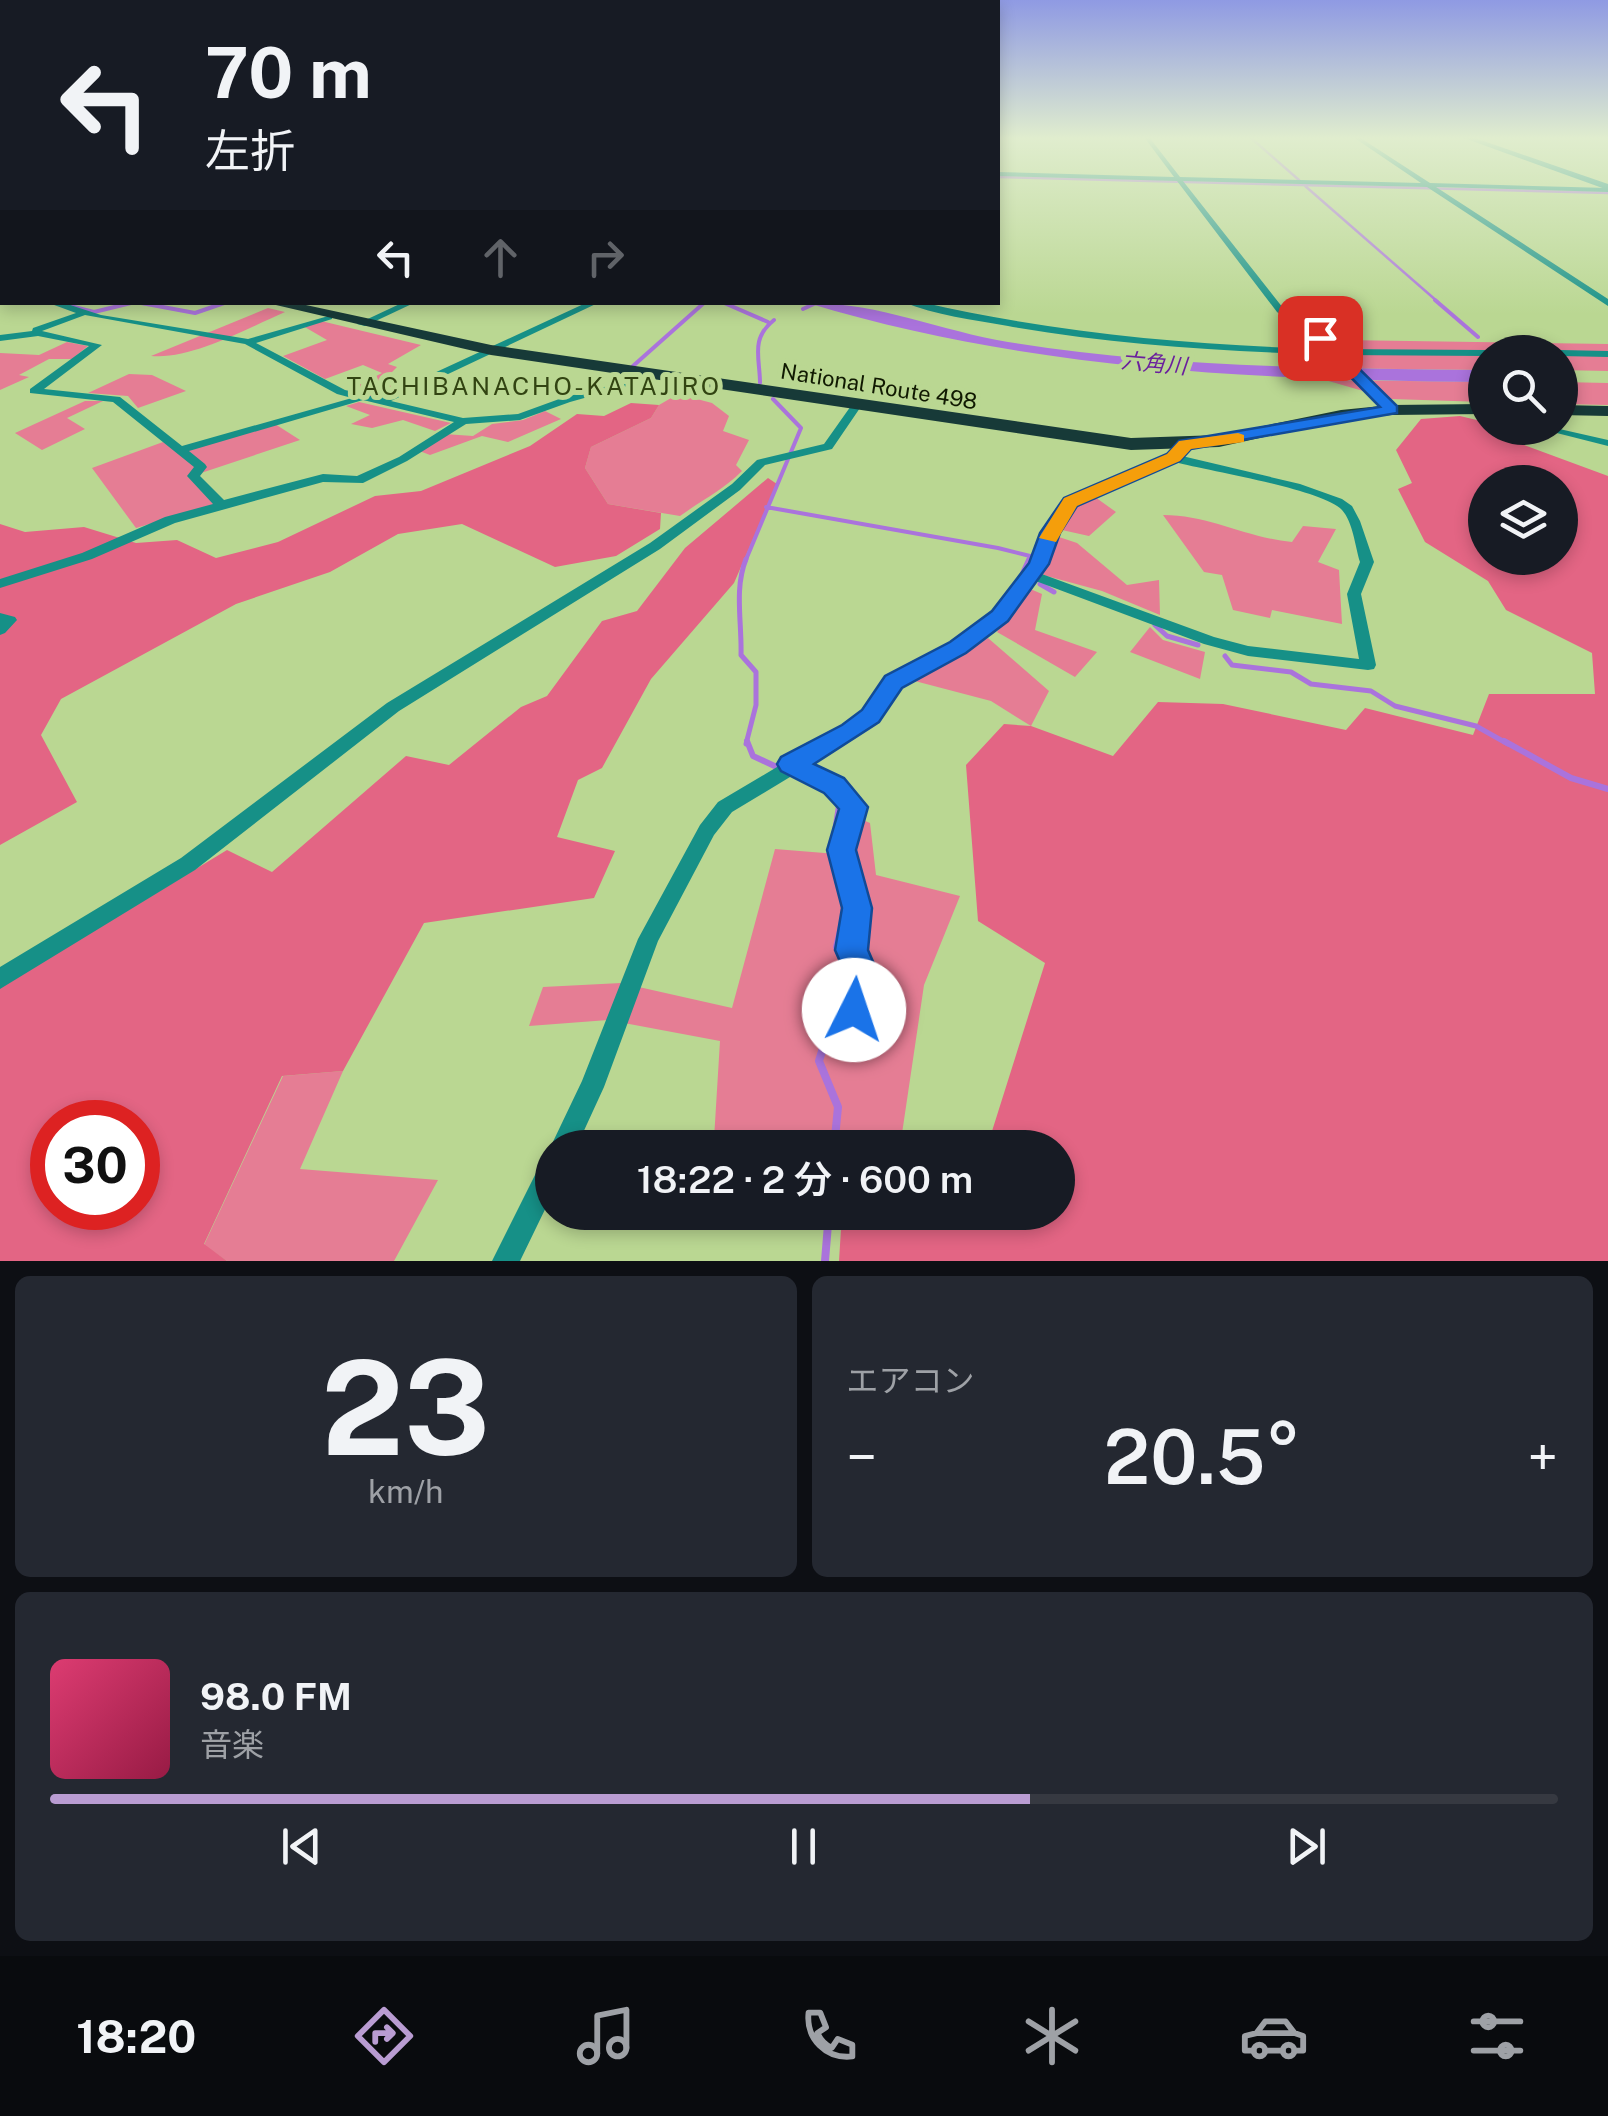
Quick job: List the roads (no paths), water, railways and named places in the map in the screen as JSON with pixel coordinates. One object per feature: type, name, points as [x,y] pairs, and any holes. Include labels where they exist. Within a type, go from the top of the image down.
[{"type":"highway","name":"National Route 498","points":[[283,305],[491,350],[1179,451],[1385,404],[1468,408]]},
{"type":"highway","points":[[1578,410],[1608,411]]},
{"type":"street","points":[[1191,196],[1280,310],[1333,351],[1385,404]]},
{"type":"street","points":[[1443,196],[1608,303]]},
{"type":"street","points":[[59,305],[84,313],[248,342],[304,375],[360,399],[463,421],[510,420],[658,376]]},
{"type":"street","points":[[362,324],[405,305]]},
{"type":"street","points":[[382,401],[589,305]]},
{"type":"street","points":[[920,305],[990,321],[1100,337],[1333,351],[1468,353]]},
{"type":"street","points":[[0,346],[84,313]]},
{"type":"street","points":[[248,342],[329,316]]},
{"type":"street","points":[[0,338],[26,334],[96,344],[34,390],[116,399],[201,467],[193,476],[222,505]]},
{"type":"street","points":[[1578,353],[1608,354]]},
{"type":"street","points":[[181,450],[360,399]]},
{"type":"street","points":[[0,978],[188,864],[394,707],[655,546],[736,487],[761,462],[834,443],[857,405]]},
{"type":"street","points":[[0,584],[222,505],[323,478],[359,480],[403,459],[463,421]]},
{"type":"street","points":[[1578,436],[1608,443]]},
{"type":"street","points":[[571,1130],[592,1088],[648,939],[708,830],[725,808],[782,769],[861,724],[893,682],[984,630],[1031,575],[1070,502],[1179,451],[1278,485],[1325,492],[1348,508],[1367,562],[1354,594],[1368,665],[1248,651],[1209,642],[1031,575]]},
{"type":"street","points":[[0,618],[10,620],[0,630]]},
{"type":"street","points":[[782,769],[834,785],[854,807],[841,850],[857,908],[852,950],[865,980],[854,1010]]},
{"type":"street","points":[[506,1261],[535,1202]]},
{"type":"water","name":"六角川","points":[[815,305],[859,307],[983,337],[1067,351],[1246,365],[1468,370],[1468,382],[1228,374],[1059,357],[975,343]]},
{"type":"waterway","points":[[1316,196],[1438,302]]},
{"type":"waterway","points":[[1435,300],[1476,335]]},
{"type":"waterway","points":[[70,306],[94,312],[123,305]]},
{"type":"waterway","points":[[152,305],[195,313],[218,305]]},
{"type":"waterway","points":[[633,366],[702,305]]},
{"type":"waterway","points":[[729,305],[768,322]]},
{"type":"waterway","points":[[803,309],[812,305]]},
{"type":"waterway","points":[[760,383],[759,342],[774,320]]},
{"type":"waterway","points":[[768,507],[801,428],[773,399]]},
{"type":"waterway","points":[[745,562],[768,507]]},
{"type":"waterway","points":[[768,507],[998,548],[1030,556],[1029,559]]},
{"type":"waterway","points":[[746,559],[739,594],[741,655],[756,672],[756,705],[746,744]]},
{"type":"waterway","points":[[1023,572],[1029,559]]},
{"type":"waterway","points":[[1040,584],[1054,592]]},
{"type":"waterway","points":[[1155,625],[1167,636],[1198,645]]},
{"type":"waterway","points":[[1225,656],[1232,665],[1291,672],[1311,684],[1371,691],[1395,706],[1476,726],[1508,744]]},
{"type":"waterway","points":[[747,741],[753,756],[781,769]]},
{"type":"waterway","points":[[1504,741],[1571,778],[1608,789]]},
{"type":"waterway","points":[[791,773],[813,783]]},
{"type":"waterway","points":[[828,789],[839,806],[832,851],[845,910],[836,947],[848,973]]},
{"type":"waterway","points":[[836,1130],[838,1107],[819,1061],[847,971]]},
{"type":"waterway","points":[[825,1261],[828,1230]]},
{"type":"district","name":"TACHIBANACHO-KATAJIRO","points":[[534,386]]}]
